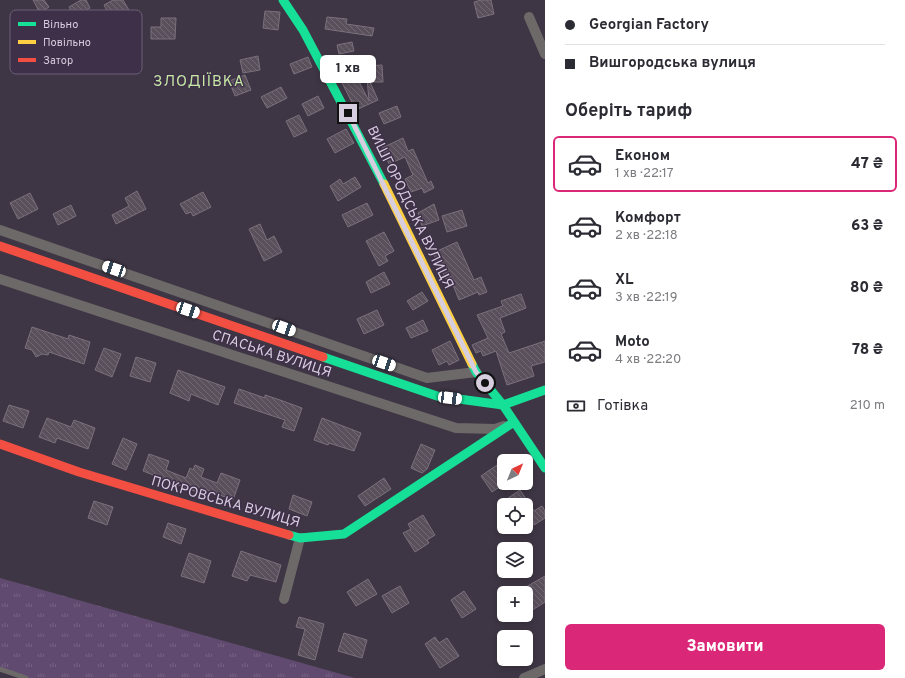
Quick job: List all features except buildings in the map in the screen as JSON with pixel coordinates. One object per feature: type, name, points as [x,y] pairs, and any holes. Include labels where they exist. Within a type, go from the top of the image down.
[{"type":"street","name":"ВИШГОРОДСЬКА ВУЛИЦЯ","points":[[283,0],[303,30],[370,152],[476,372],[503,405],[545,468]]},
{"type":"street","points":[[529,17],[545,54]]},
{"type":"street","points":[[0,230],[427,378],[476,372]]},
{"type":"street","name":"СПАСЬКА ВУЛИЦЯ","points":[[0,246],[437,396],[503,405]]},
{"type":"street","points":[[54,264],[58,250]]},
{"type":"street","name":"СПАСЬКА ВУЛИЦЯ","points":[[0,279],[456,428],[495,429],[514,422]]},
{"type":"street","points":[[351,366],[356,353]]},
{"type":"street","points":[[503,405],[545,390]]},
{"type":"street","name":"ПОКРОВСЬКА ВУЛИЦЯ","points":[[0,444],[79,472],[300,538],[344,534],[514,422]]},
{"type":"street","points":[[284,600],[300,538]]},
{"type":"street","points":[[524,678],[545,669]]},
{"type":"lane","points":[[0,669],[26,678]]},
{"type":"green space","points":[[0,578],[355,678],[26,678],[0,669]]},
{"type":"traffic: fast","points":[[283,0],[303,30],[384,184]]},
{"type":"traffic: fast","points":[[323,357],[437,396],[503,405],[545,390]]},
{"type":"traffic: fast","points":[[472,364],[476,372],[503,405],[545,468]]},
{"type":"traffic: fast","points":[[289,535],[300,538],[344,534],[514,422]]},
{"type":"traffic: slow","points":[[384,184],[472,364]]},
{"type":"traffic: jam","points":[[0,246],[323,357]]},
{"type":"traffic: jam","points":[[0,444],[79,472],[289,535]]},
{"type":"district","name":"ЗЛОДІЇВКА","points":[[199,81]]},
{"type":"route","points":[[348,113],[370,152],[476,372],[485,383]]}]
